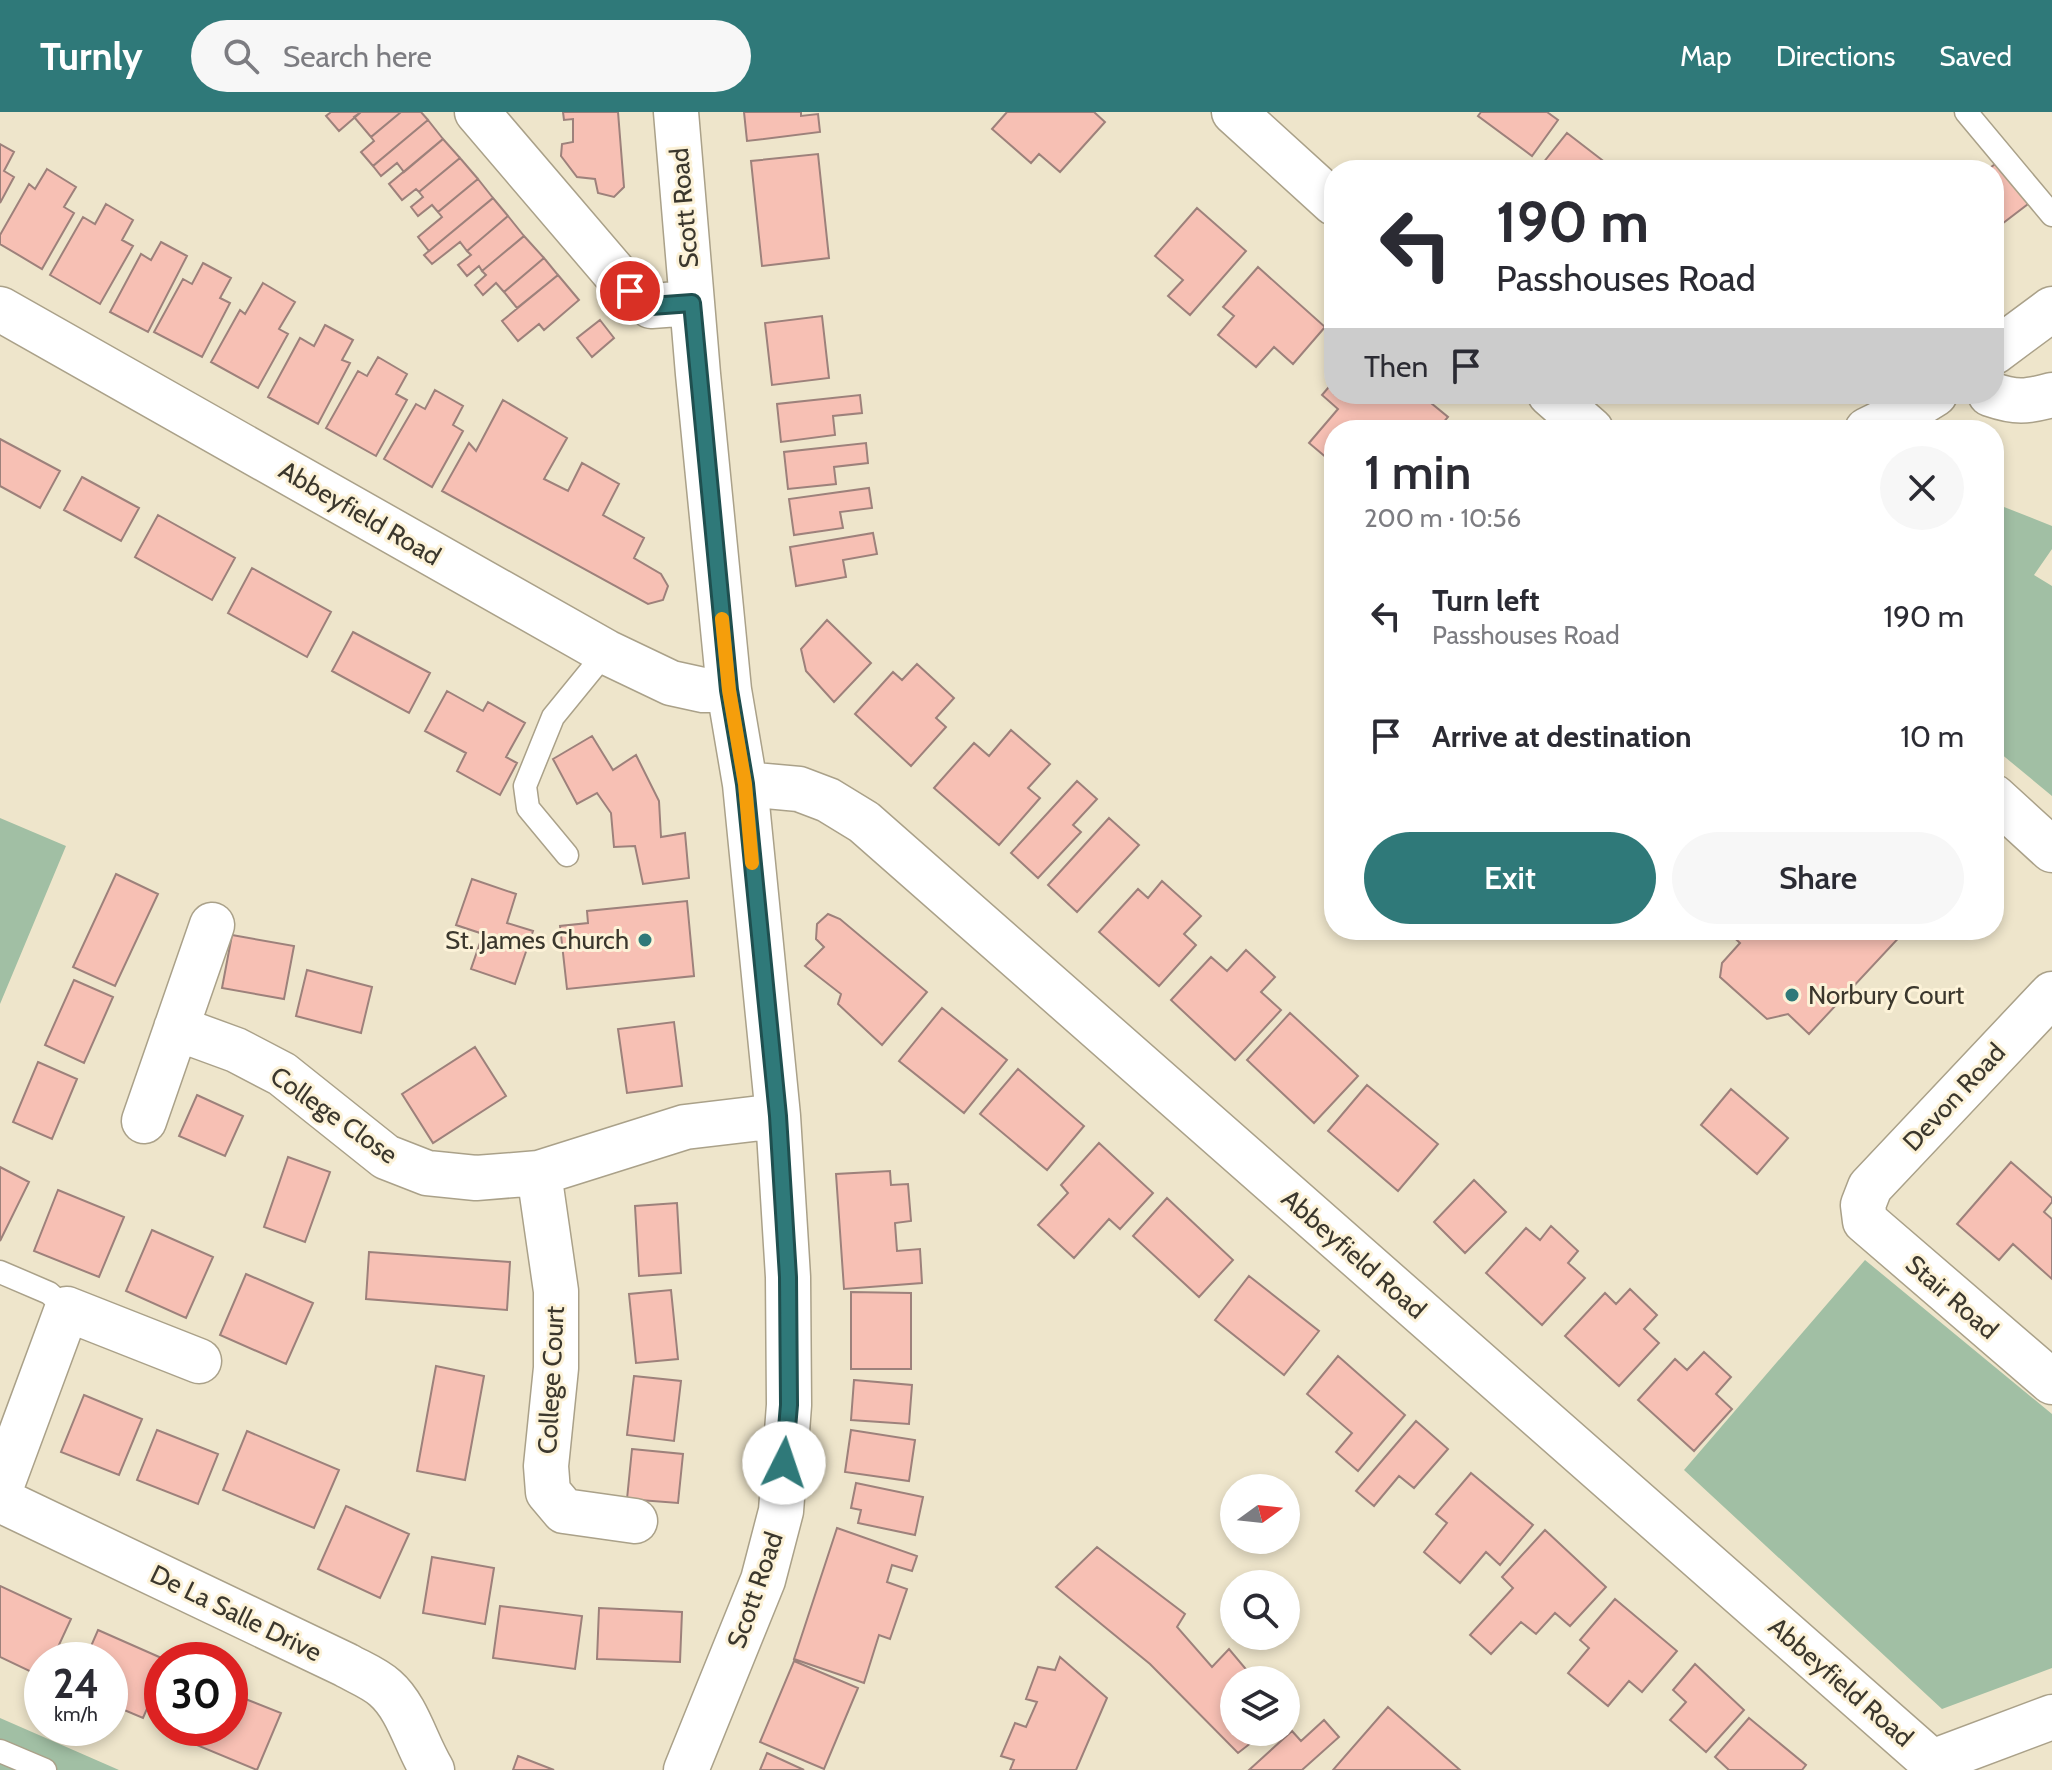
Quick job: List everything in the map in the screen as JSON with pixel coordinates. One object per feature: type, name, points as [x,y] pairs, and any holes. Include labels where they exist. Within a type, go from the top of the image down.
[{"type":"street","points":[[477,112],[630,291],[651,306],[692,303]]},
{"type":"street","name":"Scott Road","points":[[676,112],[729,690],[745,784],[778,1116],[788,1277],[789,1405],[781,1511],[763,1580],[686,1770]]},
{"type":"street","points":[[1234,112],[1324,194]]},
{"type":"street","name":"Abbeyfield Road","points":[[0,309],[606,652],[671,683],[703,690],[729,690]]},
{"type":"street","points":[[2004,345],[2052,309]]},
{"type":"street","points":[[2004,399],[2031,401],[2052,395]]},
{"type":"street","points":[[1561,404],[1580,420]]},
{"type":"street","points":[[1887,420],[1919,404]]},
{"type":"street","name":"Abbeyfield Road","points":[[745,784],[799,789],[828,800],[864,822],[1937,1766]]},
{"type":"street","points":[[2004,806],[2052,850]]},
{"type":"street","points":[[144,1121],[212,925]]},
{"type":"street","name":"Devon Road","points":[[1863,1205],[1870,1187],[2052,994]]},
{"type":"street","name":"College Close","points":[[176,1028],[236,1050],[282,1074],[386,1157],[427,1173],[476,1178],[539,1173],[685,1127],[778,1116]]},
{"type":"street","name":"College Court","points":[[539,1173],[556,1291],[556,1368],[546,1466],[548,1492],[564,1511],[635,1521]]},
{"type":"street","name":"Stair Road","points":[[1863,1205],[1865,1221],[2052,1382]]},
{"type":"street","points":[[0,1490],[67,1309],[199,1361]]},
{"type":"street","name":"De La Salle Drive","points":[[0,1500],[346,1665],[384,1687],[400,1707],[432,1770]]},
{"type":"street","points":[[1937,1766],[2052,1717]]},
{"type":"lane","points":[[1966,112],[2052,215]]},
{"type":"lane","points":[[567,855],[528,808],[525,786],[553,717],[606,652]]},
{"type":"lane","points":[[0,1272],[49,1293],[67,1309]]},
{"type":"lane","points":[[0,1751],[45,1770]]},
{"type":"green space","points":[[2004,507],[2052,526],[2052,549],[2034,575],[2052,586],[2052,796],[2004,756]]},
{"type":"green space","points":[[0,818],[66,846],[0,1004]]},
{"type":"green space","points":[[1865,1260],[2052,1414],[2052,1668],[1942,1709],[1684,1470]]},
{"type":"green space","points":[[0,1718],[24,1728],[24,1746],[64,1746],[119,1770],[0,1770]]},
{"type":"building","points":[[331,112],[361,112],[339,131],[326,116]]},
{"type":"building","points":[[361,112],[401,112],[371,137],[354,117]]},
{"type":"building","points":[[401,112],[421,112],[428,120],[373,166],[361,152],[374,141],[371,137]]},
{"type":"building","points":[[563,112],[618,112],[624,187],[614,197],[598,193],[595,179],[577,177],[561,156],[562,144],[573,142],[573,119],[564,120]]},
{"type":"building","points":[[744,112],[801,112],[801,116],[818,114],[820,132],[747,141]]},
{"type":"building","points":[[1007,112],[1094,112],[1105,122],[1060,172],[1039,154],[1031,163],[992,129]]},
{"type":"building","points":[[1481,112],[1547,112],[1558,120],[1532,156],[1478,116]]},
{"type":"building","points":[[428,120],[443,139],[404,172],[397,163],[381,176],[373,166]]},
{"type":"building","points":[[1567,133],[1602,160],[1545,160]]},
{"type":"building","points":[[443,139],[460,158],[419,192],[416,189],[402,200],[389,184]]},
{"type":"building","points":[[0,144],[14,152],[4,171],[14,177],[0,203]]},
{"type":"building","points":[[818,154],[829,258],[762,266],[751,161]]},
{"type":"building","points":[[2005,157],[2036,198],[2004,222],[2004,160],[2001,160]]},
{"type":"building","points":[[460,158],[478,179],[438,212],[432,205],[418,216],[411,207],[423,197],[419,192]]},
{"type":"building","points":[[47,169],[76,187],[64,207],[74,213],[42,269],[0,244],[0,235],[29,184],[35,189]]},
{"type":"building","points":[[478,179],[493,198],[429,251],[418,237],[442,217],[438,212]]},
{"type":"building","points":[[493,198],[508,216],[467,251],[460,242],[432,264],[424,255]]},
{"type":"building","points":[[106,204],[133,220],[122,240],[133,246],[100,304],[50,275],[83,217],[95,224]]},
{"type":"building","points":[[1197,208],[1246,251],[1190,315],[1168,296],[1183,280],[1155,256]]},
{"type":"building","points":[[508,216],[524,236],[482,271],[479,266],[467,276],[458,265],[471,255],[467,251]]},
{"type":"building","points":[[524,236],[544,258],[504,292],[496,283],[483,295],[475,285],[486,275],[482,271]]},
{"type":"building","points":[[161,242],[187,256],[148,332],[110,312],[141,254],[151,260]]},
{"type":"building","points":[[544,258],[558,275],[517,308],[504,292]]},
{"type":"building","points":[[203,263],[231,278],[220,298],[230,303],[202,357],[154,332],[183,279],[192,284]]},
{"type":"building","points":[[1258,267],[1324,328],[1293,364],[1274,347],[1256,367],[1218,335],[1234,316],[1223,307]]},
{"type":"building","points":[[558,275],[579,300],[544,330],[539,324],[518,341],[502,321]]},
{"type":"building","points":[[263,283],[295,302],[279,329],[288,334],[258,388],[211,362],[240,310],[245,314]]},
{"type":"building","points":[[822,316],[829,378],[772,385],[765,323]]},
{"type":"building","points":[[600,320],[614,338],[592,357],[577,338]]},
{"type":"building","points":[[325,325],[353,340],[342,360],[350,363],[318,424],[268,397],[300,338],[314,346]]},
{"type":"building","points":[[378,357],[407,374],[396,394],[407,400],[376,456],[326,428],[358,371],[367,376]]},
{"type":"building","points":[[435,390],[463,406],[453,425],[463,431],[432,487],[384,459],[416,404],[425,409]]},
{"type":"building","points":[[860,395],[862,413],[833,416],[835,435],[781,442],[777,404]]},
{"type":"building","points":[[503,400],[567,438],[544,479],[568,491],[582,463],[619,484],[603,515],[644,538],[634,558],[661,574],[668,586],[663,600],[648,604],[442,491],[469,443],[476,451]]},
{"type":"building","points":[[1332,404],[1432,404],[1448,417],[1445,420],[1329,420],[1338,409]]},
{"type":"building","points":[[1324,425],[1324,456],[1309,443]]},
{"type":"building","points":[[0,439],[60,471],[40,508],[0,486]]},
{"type":"building","points":[[866,443],[868,463],[834,467],[836,484],[788,489],[784,452]]},
{"type":"building","points":[[82,477],[139,508],[121,541],[64,510]]},
{"type":"building","points":[[869,488],[872,508],[840,512],[843,528],[794,535],[789,499]]},
{"type":"building","points":[[158,515],[235,558],[212,600],[135,557]]},
{"type":"building","points":[[873,533],[877,554],[843,560],[846,577],[796,586],[790,547]]},
{"type":"building","points":[[252,568],[331,612],[307,657],[228,613]]},
{"type":"building","points":[[827,620],[871,663],[834,702],[806,671],[801,649]]},
{"type":"building","points":[[353,632],[430,673],[409,713],[332,671]]},
{"type":"building","points":[[917,664],[954,698],[936,718],[946,727],[911,766],[855,714],[893,672],[902,680]]},
{"type":"building","points":[[447,691],[483,711],[488,702],[525,723],[506,757],[517,763],[500,795],[457,771],[466,753],[425,731]]},
{"type":"building","points":[[1011,730],[1050,764],[1028,788],[1040,798],[999,845],[934,788],[974,743],[989,756]]},
{"type":"building","points":[[592,736],[613,770],[636,755],[659,801],[661,837],[685,833],[689,878],[643,884],[635,846],[614,847],[611,813],[597,793],[577,804],[553,759]]},
{"type":"building","points":[[1077,781],[1097,799],[1073,825],[1081,832],[1038,878],[1011,853]]},
{"type":"building","points":[[1109,818],[1139,845],[1077,912],[1048,885]]},
{"type":"building","points":[[116,874],[158,894],[115,986],[73,967]]},
{"type":"building","points":[[472,879],[516,894],[507,923],[533,931],[515,984],[471,969],[483,934],[456,925]]},
{"type":"building","points":[[1162,881],[1201,916],[1184,934],[1196,945],[1159,986],[1099,932],[1138,889],[1148,898]]},
{"type":"building","points":[[687,901],[694,976],[567,989],[560,926],[588,923],[587,911]]},
{"type":"building","points":[[828,914],[840,919],[927,992],[882,1045],[838,1004],[841,994],[805,966],[824,947],[816,939],[817,924]]},
{"type":"building","points":[[232,935],[294,946],[284,999],[222,988]]},
{"type":"building","name":"Norbury Court","points":[[1737,940],[1897,940],[1809,1034],[1788,1014],[1767,1019],[1720,977],[1722,963],[1740,943]]},
{"type":"building","points":[[1246,950],[1275,977],[1261,992],[1281,1010],[1235,1060],[1171,1000],[1211,957],[1227,971]]},
{"type":"building","points":[[307,970],[372,987],[361,1033],[296,1016]]},
{"type":"building","points":[[74,980],[113,997],[84,1063],[45,1045]]},
{"type":"building","points":[[942,1008],[1007,1060],[964,1113],[899,1061]]},
{"type":"building","points":[[1290,1013],[1358,1076],[1314,1123],[1247,1060]]},
{"type":"building","points":[[674,1022],[682,1086],[627,1093],[618,1029]]},
{"type":"building","points":[[475,1047],[506,1096],[433,1143],[402,1094]]},
{"type":"building","points":[[38,1062],[77,1079],[52,1139],[13,1122]]},
{"type":"building","points":[[1018,1069],[1084,1126],[1047,1170],[980,1114]]},
{"type":"building","points":[[1367,1085],[1438,1144],[1398,1191],[1328,1131]]},
{"type":"building","points":[[1731,1089],[1788,1138],[1757,1174],[1701,1125]]},
{"type":"building","points":[[197,1095],[243,1116],[225,1156],[179,1136]]},
{"type":"building","points":[[1099,1143],[1153,1193],[1120,1229],[1109,1219],[1074,1258],[1038,1225],[1068,1193],[1061,1185]]},
{"type":"building","points":[[288,1157],[330,1172],[305,1242],[264,1227]]},
{"type":"building","points":[[2011,1162],[2052,1198],[2044,1212],[2052,1219],[2052,1279],[2013,1244],[1999,1260],[1957,1224]]},
{"type":"building","points":[[0,1167],[29,1182],[0,1241]]},
{"type":"building","points":[[890,1171],[891,1185],[908,1184],[911,1221],[895,1223],[897,1251],[920,1249],[922,1283],[844,1289],[836,1174]]},
{"type":"building","points":[[1474,1180],[1506,1212],[1465,1253],[1434,1222]]},
{"type":"building","points":[[58,1190],[124,1217],[99,1277],[34,1251]]},
{"type":"building","points":[[1167,1198],[1233,1260],[1199,1297],[1133,1236]]},
{"type":"building","points":[[677,1203],[681,1273],[639,1276],[635,1206]]},
{"type":"building","points":[[1551,1226],[1578,1251],[1568,1263],[1585,1278],[1542,1325],[1486,1273],[1526,1228],[1540,1240]]},
{"type":"building","points":[[152,1230],[213,1257],[186,1318],[126,1291]]},
{"type":"building","points":[[369,1252],[510,1262],[507,1310],[366,1299]]},
{"type":"building","points":[[246,1274],[313,1303],[286,1364],[220,1335]]},
{"type":"building","points":[[1249,1276],[1319,1331],[1284,1375],[1215,1320]]},
{"type":"building","points":[[1630,1289],[1657,1315],[1644,1329],[1659,1343],[1619,1386],[1565,1336],[1605,1293],[1616,1304]]},
{"type":"building","points":[[671,1290],[678,1359],[636,1363],[629,1294]]},
{"type":"building","points":[[851,1292],[911,1293],[911,1369],[851,1369]]},
{"type":"building","points":[[1704,1352],[1731,1377],[1716,1394],[1732,1409],[1694,1451],[1638,1400],[1675,1359],[1687,1370]]},
{"type":"building","points":[[1338,1356],[1405,1415],[1358,1471],[1336,1452],[1352,1433],[1307,1394]]},
{"type":"building","points":[[436,1366],[484,1376],[465,1480],[417,1471]]},
{"type":"building","points":[[634,1376],[681,1381],[674,1441],[627,1435]]},
{"type":"building","points":[[854,1380],[912,1385],[909,1424],[851,1420]]},
{"type":"building","points":[[84,1395],[142,1419],[119,1475],[61,1452]]},
{"type":"building","points":[[1416,1421],[1448,1449],[1414,1488],[1399,1476],[1374,1506],[1356,1491]]},
{"type":"building","points":[[157,1430],[218,1454],[198,1504],[137,1480]]},
{"type":"building","points":[[851,1430],[915,1440],[909,1481],[845,1472]]},
{"type":"building","points":[[247,1431],[339,1470],[314,1528],[223,1490]]},
{"type":"building","points":[[632,1449],[683,1454],[678,1503],[627,1499]]},
{"type":"building","points":[[1471,1473],[1533,1525],[1500,1565],[1486,1552],[1460,1583],[1424,1552],[1447,1523],[1436,1514]]},
{"type":"building","points":[[856,1483],[923,1497],[915,1535],[858,1523],[861,1510],[851,1508]]},
{"type":"building","points":[[346,1506],[409,1534],[380,1598],[318,1569]]},
{"type":"building","points":[[837,1528],[917,1556],[912,1571],[892,1565],[887,1582],[907,1589],[890,1639],[879,1635],[864,1683],[794,1659]]},
{"type":"building","points":[[1545,1530],[1606,1587],[1570,1626],[1555,1613],[1536,1634],[1521,1622],[1491,1654],[1470,1635],[1513,1588],[1502,1577]]},
{"type":"building","points":[[1097,1547],[1185,1614],[1177,1627],[1212,1667],[1230,1650],[1243,1666],[1220,1666],[1220,1735],[1150,1664],[1056,1587]]},
{"type":"building","points":[[432,1557],[494,1568],[485,1624],[423,1613]]},
{"type":"building","points":[[0,1586],[71,1619],[60,1642],[24,1642],[24,1668],[0,1657]]},
{"type":"building","points":[[1615,1599],[1677,1651],[1642,1692],[1629,1681],[1608,1706],[1568,1673],[1589,1648],[1580,1640]]},
{"type":"building","points":[[500,1606],[582,1616],[575,1669],[493,1658]]},
{"type":"building","points":[[599,1608],[682,1612],[680,1662],[597,1659]]},
{"type":"building","points":[[98,1630],[125,1642],[93,1642]]},
{"type":"building","points":[[128,1643],[144,1650],[143,1718],[128,1712]]},
{"type":"building","points":[[1060,1657],[1107,1698],[1076,1770],[1010,1770],[1014,1760],[1001,1756],[1015,1723],[1026,1727],[1037,1702],[1026,1699],[1038,1667],[1055,1670]]},
{"type":"building","points":[[794,1661],[858,1688],[824,1769],[760,1742]]},
{"type":"building","points":[[1695,1664],[1744,1710],[1706,1752],[1670,1720],[1686,1702],[1673,1690]]},
{"type":"building","points":[[248,1700],[281,1713],[257,1770],[199,1746],[248,1746]]},
{"type":"building","points":[[1388,1707],[1460,1770],[1333,1770]]},
{"type":"building","points":[[1749,1718],[1806,1765],[1802,1770],[1729,1770],[1715,1757]]},
{"type":"building","points":[[1324,1720],[1339,1737],[1302,1770],[1249,1770],[1275,1746],[1300,1746],[1301,1741]]},
{"type":"building","points":[[1231,1746],[1247,1746],[1238,1753]]},
{"type":"building","points":[[767,1753],[804,1770],[760,1770]]},
{"type":"building","points":[[518,1756],[554,1770],[513,1770]]},
{"type":"slow traffic","points":[[722,619],[729,690],[745,784],[752,863]]},
{"type":"place","name":"St. James Church","points":[[645,940]]},
{"type":"place","name":"Norbury Court","points":[[1792,995]]},
{"type":"route","points":[[630,291],[651,306],[692,303],[729,690],[745,784],[778,1116],[788,1277],[789,1405],[784,1463]]}]
